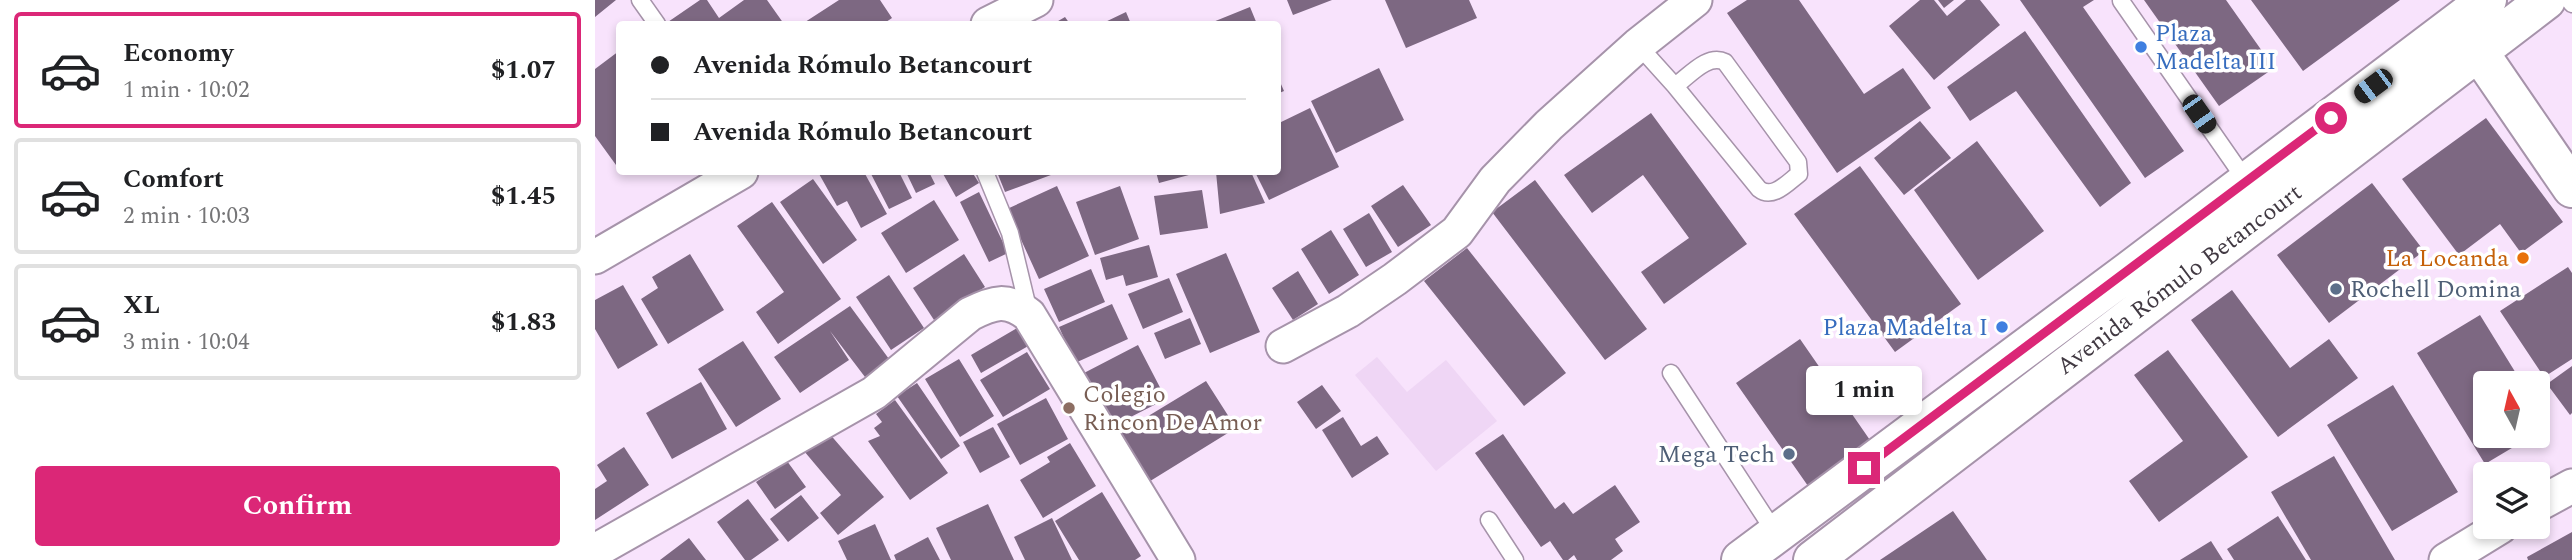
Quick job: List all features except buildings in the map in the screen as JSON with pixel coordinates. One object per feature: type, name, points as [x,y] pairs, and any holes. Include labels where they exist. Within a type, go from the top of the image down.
[{"type":"main road","name":"Avenida Rómulo Betancourt","points":[[1741,560],[2246,182],[2474,24],[2546,0]]},
{"type":"main road","name":"Avenida Rómulo Betancourt","points":[[1813,560],[2474,24]]},
{"type":"main road","points":[[2474,24],[2572,188]]},
{"type":"street","points":[[994,21],[1036,0]]},
{"type":"street","points":[[1283,346],[1357,304],[1457,232],[1495,180],[1549,125],[1638,44],[1695,0]]},
{"type":"street","points":[[595,257],[736,175]]},
{"type":"street","points":[[595,551],[874,393],[970,314],[987,305],[1015,309],[1178,560]]},
{"type":"street","points":[[2550,498],[2572,485]]},
{"type":"street","points":[[2446,560],[2480,539]]},
{"type":"lane","points":[[640,0],[655,21]]},
{"type":"lane","points":[[2569,0],[2572,4]]},
{"type":"lane","points":[[2121,2],[2246,182]]},
{"type":"lane","points":[[1638,44],[1764,193],[1776,191],[1800,174],[1798,162],[1725,62],[1710,59],[1675,86]]},
{"type":"lane","points":[[986,175],[1010,233],[1015,309]]},
{"type":"lane","points":[[1671,373],[1776,534]]},
{"type":"lane","points":[[1489,520],[1515,560]]},
{"type":"shaded area","points":[[1377,357],[1407,392],[1446,360],[1497,421],[1436,471],[1355,375]]},
{"type":"place","name":"Plaza Madelta III","points":[[2141,47]]},
{"type":"place","name":"La Locanda","points":[[2523,258]]},
{"type":"place","name":"Rochell Domina","points":[[2336,289]]},
{"type":"place","name":"Plaza Madelta I","points":[[2002,327]]},
{"type":"place","name":"Colegio Rincon De Amor","points":[[1069,408]]},
{"type":"place","name":"Mega Tech","points":[[1789,454]]},
{"type":"route","points":[[1864,468],[2331,118]]}]
